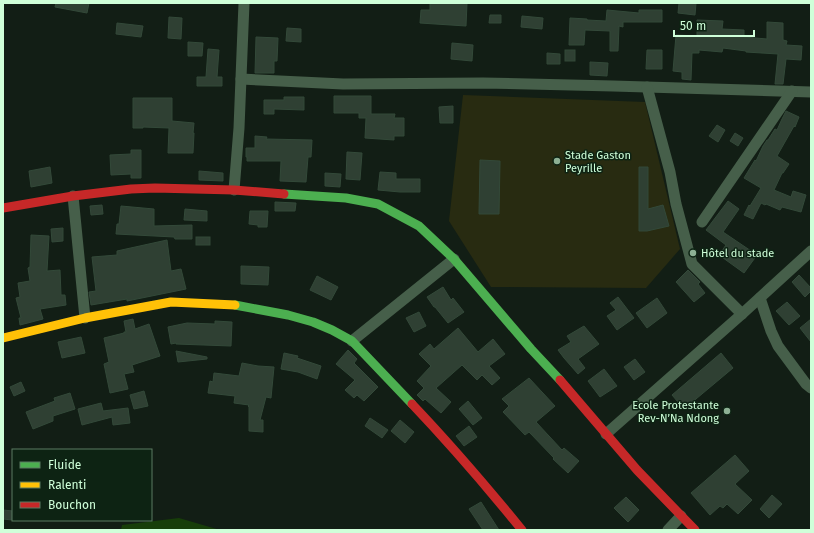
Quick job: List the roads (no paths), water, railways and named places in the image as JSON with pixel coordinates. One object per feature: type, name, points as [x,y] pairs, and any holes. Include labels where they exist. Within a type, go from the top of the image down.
[{"type":"street","points":[[234,190],[239,128],[244,3]]},
{"type":"street","points":[[241,79],[342,84],[483,83],[811,92]]},
{"type":"street","points":[[647,87],[670,172],[676,204],[692,264],[742,314]]},
{"type":"street","points":[[702,222],[792,91]]},
{"type":"street","points":[[3,208],[73,196],[131,189],[155,188],[234,190],[346,198],[378,204],[419,226],[454,259],[637,470],[695,530]]},
{"type":"street","points":[[73,196],[85,318]]},
{"type":"street","points":[[606,434],[811,251]]},
{"type":"street","points":[[352,341],[454,259]]},
{"type":"street","points":[[760,298],[771,331],[778,346],[806,384],[811,388]]},
{"type":"street","points":[[3,338],[85,318],[171,302],[231,304],[288,315],[313,322],[352,341],[435,428],[522,530]]},
{"type":"street","points":[[668,530],[681,516]]},
{"type":"place","name":"Stade Gaston Peyrille","points":[[557,161]]},
{"type":"place","name":"Hôtel du stade","points":[[693,253]]},
{"type":"place","name":"Ecole Protestante Rev-N’Na Ndong","points":[[727,411]]}]
